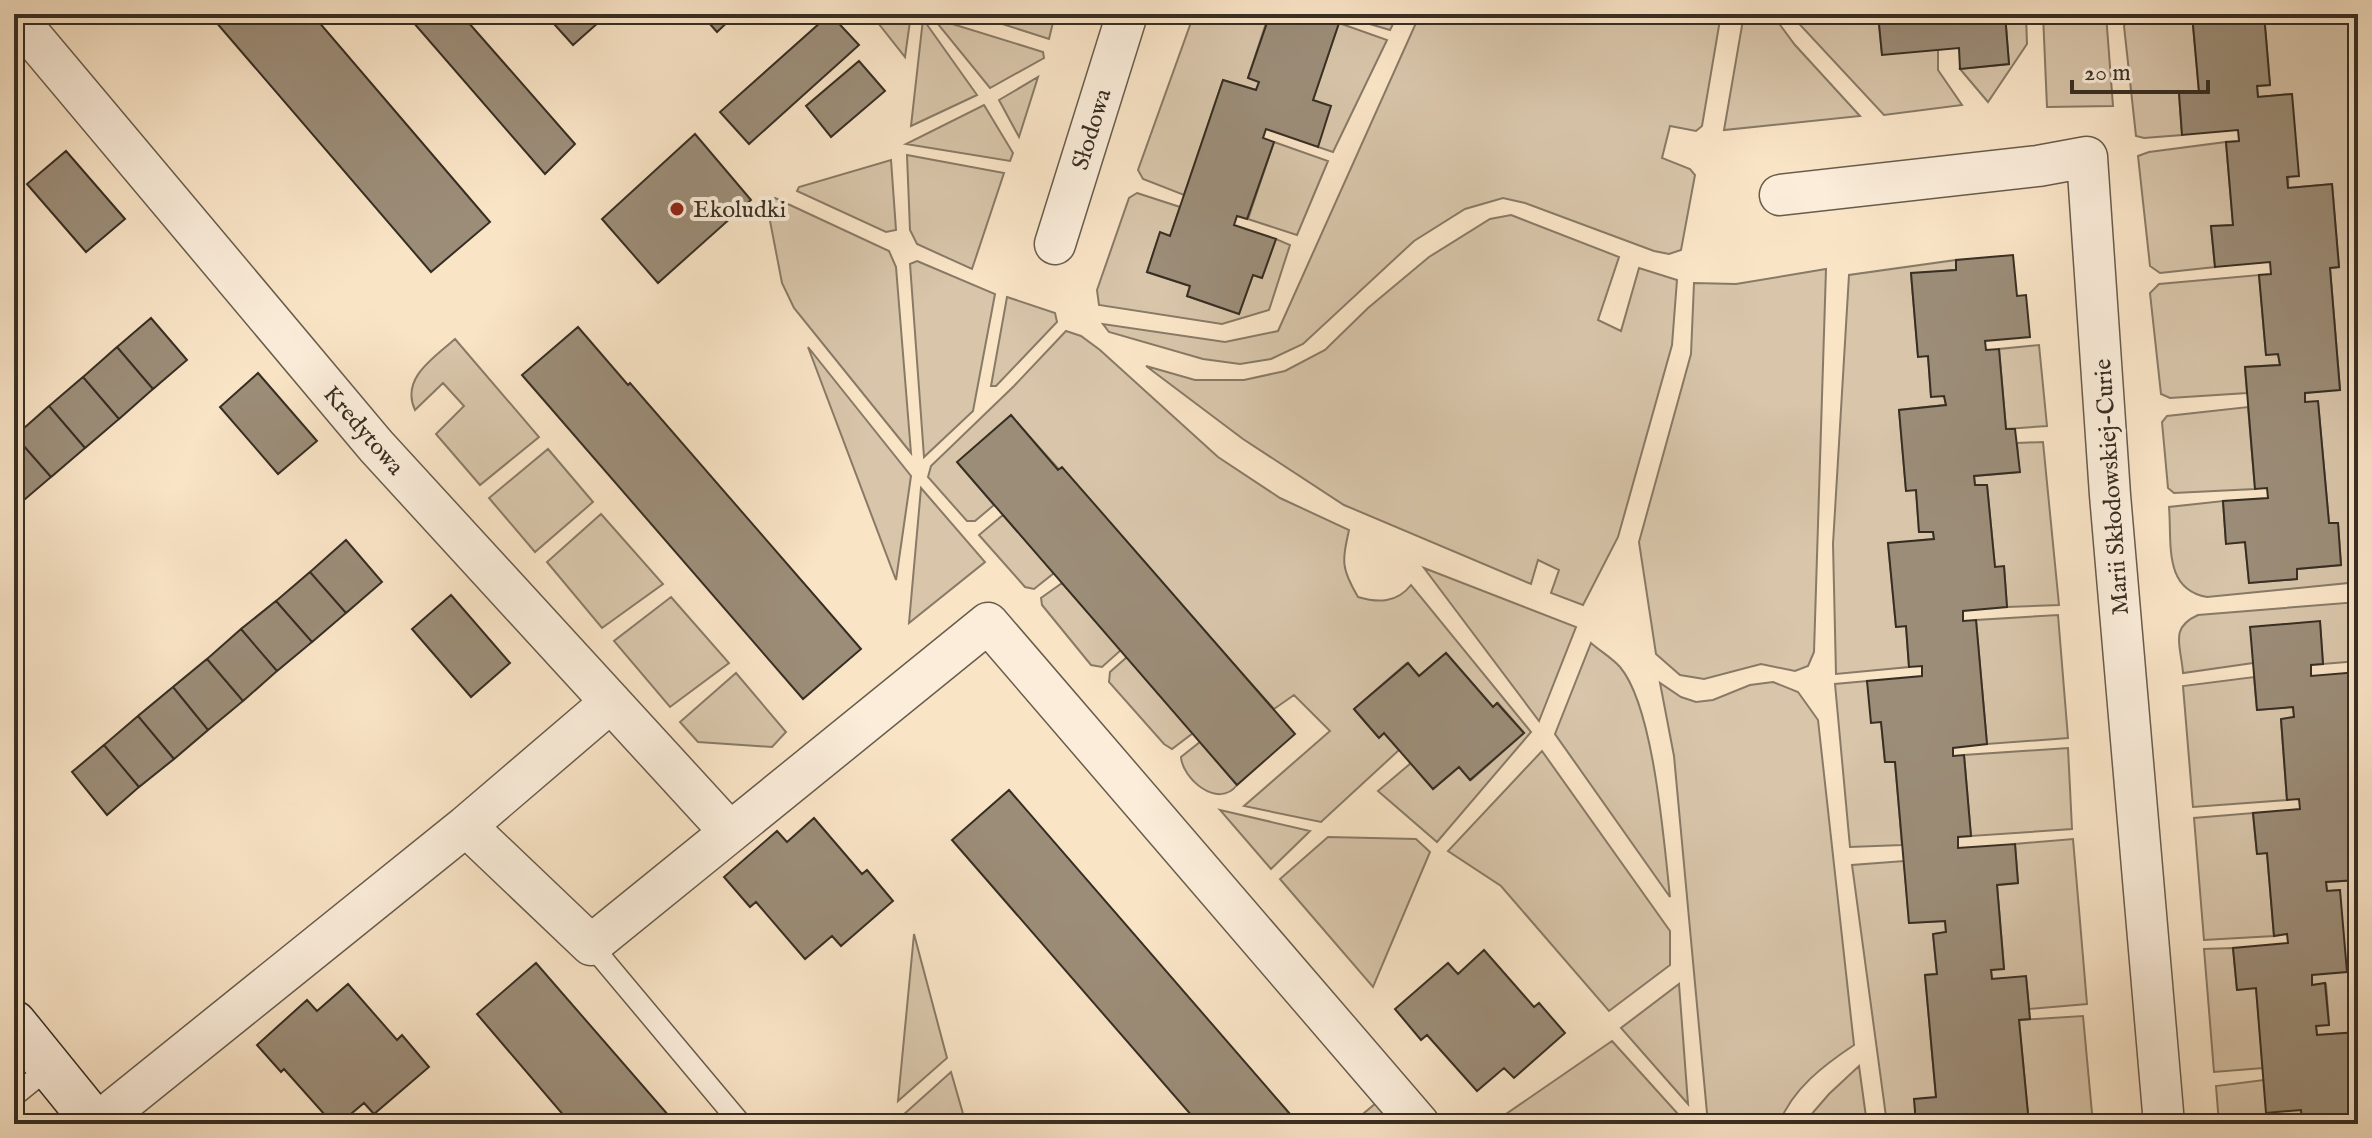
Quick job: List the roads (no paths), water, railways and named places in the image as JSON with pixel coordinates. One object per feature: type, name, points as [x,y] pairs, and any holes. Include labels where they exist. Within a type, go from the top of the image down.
[{"type":"main road","points":[[14,1023],[96,1124]]},
{"type":"street","name":"Słodowa","points":[[1055,244],[1127,14]]},
{"type":"street","name":"Kredytowa","points":[[14,15],[376,446],[730,832]]},
{"type":"street","name":"Marii Skłodowskiej-Curie","points":[[1780,195],[2038,166],[2087,157],[2110,495],[2164,1124]]},
{"type":"street","points":[[466,826],[591,945],[988,623],[1419,1124]]},
{"type":"street","points":[[96,1124],[466,826],[611,702]]},
{"type":"lane","points":[[591,945],[741,1124]]},
{"type":"lane","points":[[14,1096],[51,1066]]},
{"type":"place","name":"Ekoludki","points":[[677,209]]}]
